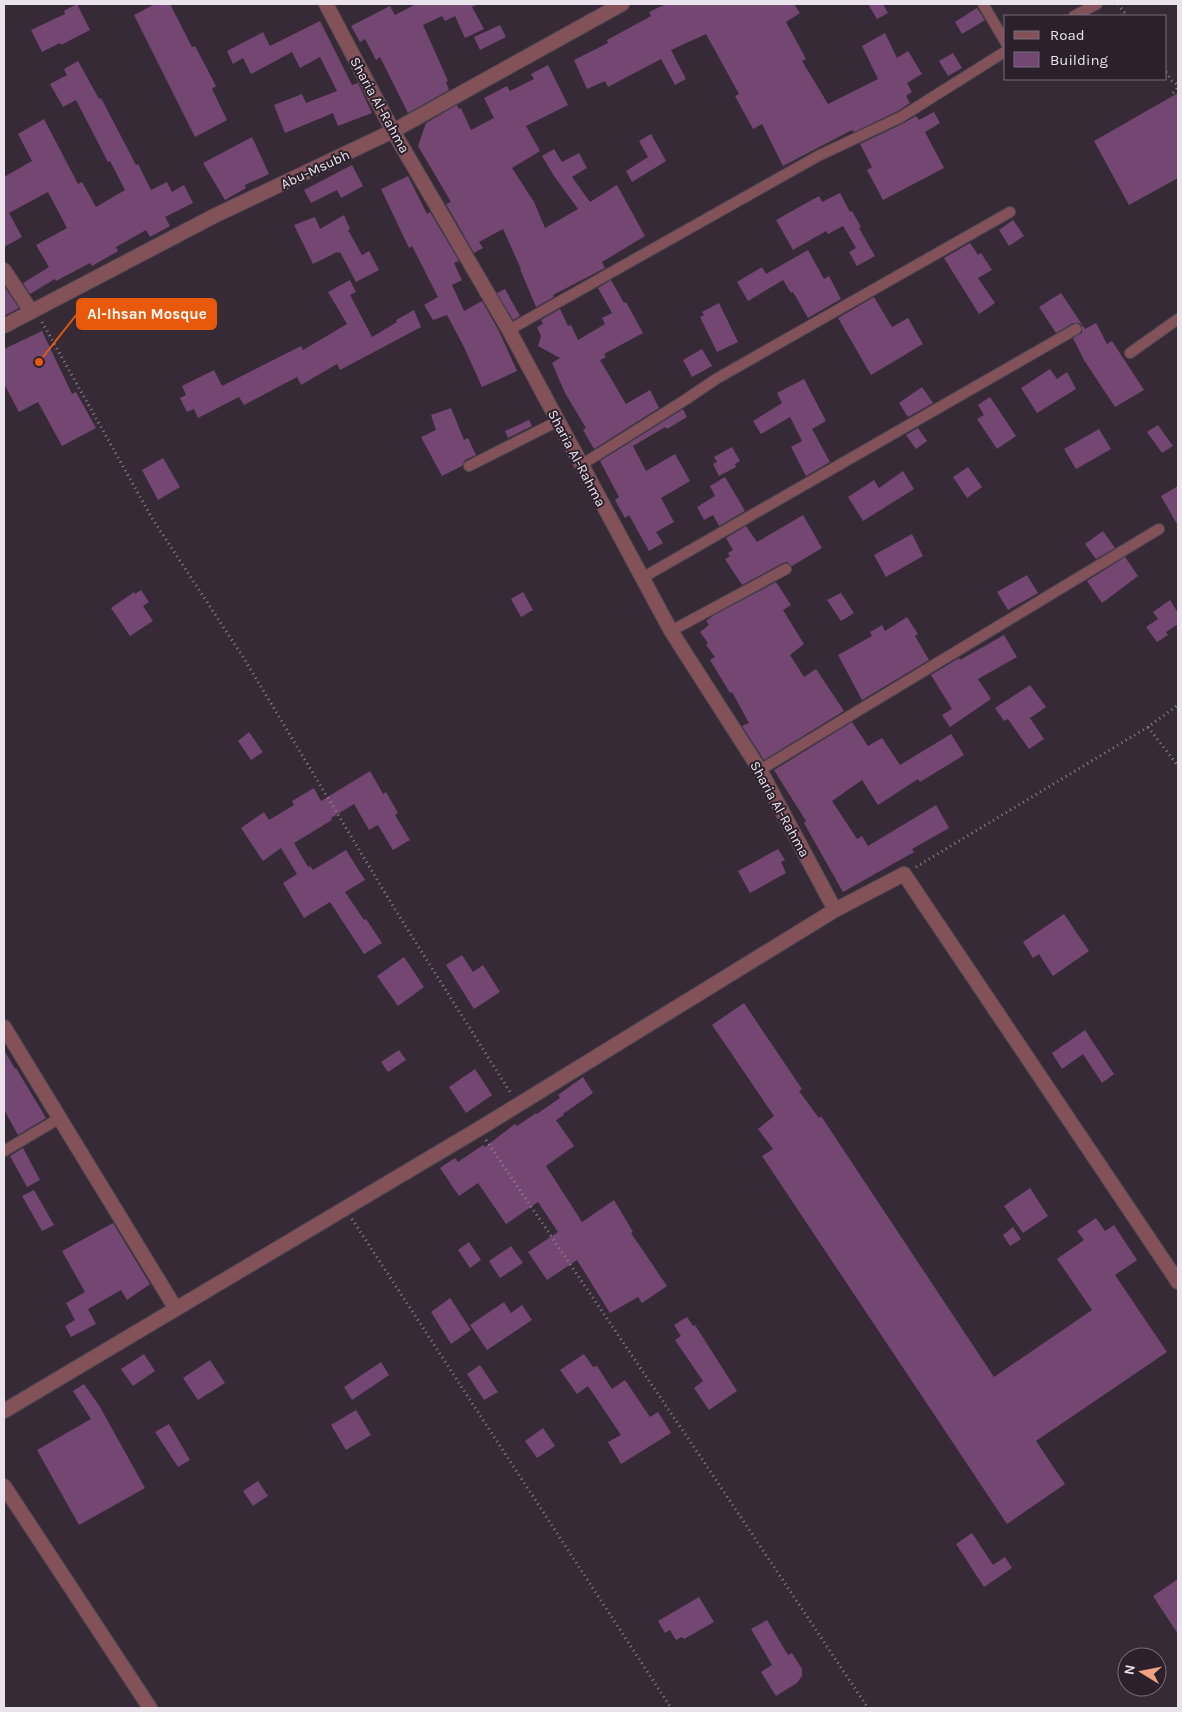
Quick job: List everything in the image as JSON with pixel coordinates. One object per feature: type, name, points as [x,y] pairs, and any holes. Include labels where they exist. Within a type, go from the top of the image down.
[{"type":"street","name":"Sharia Al-Rahma","points":[[326,4],[394,131],[508,330],[671,631],[760,770],[834,910]]},
{"type":"street","name":"Abu-Msubh","points":[[4,326],[214,216],[394,131],[622,4]]},
{"type":"street","points":[[4,270],[31,311]]},
{"type":"street","points":[[4,1411],[478,1129],[834,910],[904,874],[1178,1282]]},
{"type":"street","points":[[4,1027],[176,1309]]},
{"type":"street","points":[[4,1486],[150,1708]]},
{"type":"lane","points":[[983,4],[1004,40]]},
{"type":"lane","points":[[1076,15],[1097,4]]},
{"type":"lane","points":[[508,330],[818,156],[901,116],[1004,52]]},
{"type":"lane","points":[[581,465],[716,379],[1010,212]]},
{"type":"lane","points":[[1130,353],[1178,319]]},
{"type":"lane","points":[[642,578],[1076,329]]},
{"type":"lane","points":[[469,466],[558,421]]},
{"type":"lane","points":[[760,770],[1159,529]]},
{"type":"lane","points":[[671,631],[786,569]]},
{"type":"lane","points":[[4,1151],[60,1118]]},
{"type":"path","points":[[1118,4],[1126,15]]},
{"type":"path","points":[[1167,74],[1178,86],[1173,93]]},
{"type":"path","points":[[31,311],[44,324],[152,518],[243,657],[396,911],[518,1104]]},
{"type":"path","points":[[904,874],[1148,727],[1178,706]]},
{"type":"path","points":[[1148,727],[1178,766]]},
{"type":"path","points":[[478,1129],[868,1708]]},
{"type":"path","points":[[345,1208],[672,1708]]},
{"type":"building","points":[[77,4],[90,30],[61,45],[60,43],[42,52],[31,30],[65,14],[64,11]]},
{"type":"building","points":[[155,4],[170,4],[192,47],[195,46],[216,86],[212,89],[227,120],[195,137],[134,15]]},
{"type":"building","points":[[416,4],[478,4],[472,7],[484,29],[465,38],[455,16],[445,21],[442,16],[423,25],[448,81],[446,82],[449,90],[408,113],[380,57],[376,60],[365,39],[360,42],[351,26],[390,6],[395,15]]},
{"type":"building","points":[[666,4],[794,4],[800,13],[786,22],[806,59],[802,61],[828,104],[878,79],[862,46],[885,33],[897,58],[908,51],[922,74],[907,83],[912,92],[906,96],[910,103],[898,111],[854,132],[852,130],[783,166],[762,124],[753,129],[735,96],[739,94],[706,34],[671,50],[686,79],[675,85],[661,59],[608,87],[605,81],[587,89],[574,60],[608,43],[607,40],[651,16],[649,12]]},
{"type":"building","points":[[868,4],[883,4],[888,13],[877,19]]},
{"type":"building","points":[[977,8],[985,20],[962,34],[955,22]]},
{"type":"building","points":[[320,21],[352,85],[358,83],[372,113],[338,126],[333,113],[285,133],[274,105],[302,94],[306,103],[337,91],[320,57],[300,68],[292,52],[251,74],[243,58],[233,64],[227,51],[263,32],[270,46]]},
{"type":"building","points":[[500,25],[506,37],[480,50],[474,37]]},
{"type":"building","points":[[953,53],[962,68],[948,76],[939,61]]},
{"type":"building","points":[[78,61],[99,99],[101,98],[151,190],[167,182],[172,192],[184,185],[193,203],[165,217],[170,226],[150,237],[146,230],[116,247],[118,251],[92,266],[90,263],[56,281],[55,279],[30,294],[23,283],[49,267],[36,245],[67,228],[48,192],[9,213],[22,237],[4,247],[4,177],[32,161],[18,134],[44,119],[78,184],[82,182],[96,207],[125,190],[110,161],[108,162],[76,100],[63,107],[50,84],[67,75],[64,69]]},
{"type":"building","points":[[548,65],[568,105],[526,126],[540,151],[512,168],[534,202],[545,228],[578,209],[542,156],[554,149],[562,162],[579,153],[587,168],[572,177],[590,202],[617,185],[645,236],[602,262],[605,268],[553,295],[554,297],[536,307],[503,229],[479,242],[483,248],[474,253],[446,204],[451,202],[418,146],[426,123],[457,105],[459,109],[461,108],[471,130],[494,118],[484,98],[507,86],[510,91],[534,79],[531,74]]},
{"type":"building","points":[[1178,93],[1178,178],[1129,205],[1094,141]]},
{"type":"building","points":[[934,112],[940,123],[925,132],[944,168],[883,200],[867,170],[872,167],[860,144],[916,116],[919,120]]},
{"type":"building","points":[[651,134],[666,161],[632,182],[626,171],[648,157],[639,141]]},
{"type":"building","points":[[252,137],[269,174],[245,185],[246,188],[225,200],[203,163]]},
{"type":"building","points":[[352,165],[363,186],[341,198],[337,190],[311,203],[304,190]]},
{"type":"building","points":[[408,176],[427,214],[430,212],[459,261],[454,263],[462,280],[452,285],[464,311],[482,301],[499,331],[517,371],[482,387],[447,315],[433,320],[424,305],[438,297],[412,246],[409,248],[381,189]]},
{"type":"building","points":[[840,193],[861,227],[859,228],[875,256],[857,266],[849,252],[856,248],[843,226],[828,234],[826,231],[793,250],[776,220],[819,196],[822,202]]},
{"type":"building","points":[[344,215],[350,229],[348,230],[362,255],[369,251],[379,270],[356,282],[340,252],[313,264],[294,225],[315,217],[320,229]]},
{"type":"building","points":[[1013,220],[1024,236],[1009,246],[999,230]]},
{"type":"building","points":[[970,243],[978,255],[981,253],[992,270],[978,278],[995,303],[979,314],[944,258]]},
{"type":"building","points":[[808,250],[824,279],[829,276],[841,299],[808,318],[793,292],[791,293],[783,280],[748,301],[737,282],[762,267],[766,274]]},
{"type":"building","points":[[350,280],[356,292],[350,295],[372,337],[414,310],[421,327],[340,370],[337,364],[301,385],[297,377],[244,405],[239,397],[198,418],[194,409],[187,412],[180,398],[186,395],[182,386],[214,370],[222,386],[301,346],[303,350],[347,324],[328,292]]},
{"type":"building","points":[[611,280],[643,333],[604,354],[606,357],[600,360],[626,404],[650,390],[659,408],[594,449],[583,430],[586,428],[565,393],[552,363],[560,358],[538,346],[541,336],[537,327],[543,324],[541,320],[560,309],[568,326],[571,325],[578,340],[605,324],[602,318],[612,313],[598,288]]},
{"type":"building","points":[[4,286],[19,308],[4,316]]},
{"type":"building","points":[[505,289],[520,316],[513,320],[497,293]]},
{"type":"building","points":[[1061,293],[1085,329],[1096,323],[1107,344],[1112,341],[1144,390],[1115,407],[1084,360],[1073,338],[1082,333],[1082,325],[1073,323],[1056,333],[1039,307]]},
{"type":"building","points":[[874,297],[892,327],[908,318],[923,344],[871,375],[838,318]]},
{"type":"building","points":[[719,303],[738,342],[717,352],[700,317],[704,315],[702,312]]},
{"type":"building","points":[[42,331],[72,394],[76,392],[96,428],[62,446],[38,402],[19,412],[4,384],[4,349]]},
{"type":"building","points":[[702,349],[712,366],[692,377],[683,360]]},
{"type":"building","points":[[1050,369],[1057,379],[1067,372],[1076,389],[1037,413],[1021,388]]},
{"type":"building","points":[[804,379],[826,421],[812,429],[830,462],[806,476],[791,447],[802,441],[790,417],[761,434],[753,421],[782,403],[777,393]]},
{"type":"building","points":[[922,387],[933,403],[908,417],[899,403]]},
{"type":"building","points":[[990,397],[1016,436],[997,449],[977,419],[984,415],[978,405]]},
{"type":"building","points":[[451,408],[464,440],[468,438],[476,455],[465,460],[462,466],[442,476],[421,437],[436,430],[431,415]]},
{"type":"building","points":[[683,409],[687,417],[667,429],[665,427],[633,446],[646,471],[675,454],[690,481],[661,498],[674,522],[656,532],[663,543],[649,551],[629,515],[625,518],[615,500],[619,497],[600,461]]},
{"type":"building","points":[[529,420],[532,426],[508,438],[505,431]]},
{"type":"building","points":[[1158,425],[1173,446],[1162,453],[1147,432]]},
{"type":"building","points":[[918,428],[927,441],[916,449],[906,435]]},
{"type":"building","points":[[1099,429],[1111,449],[1076,469],[1064,449]]},
{"type":"building","points":[[732,447],[740,461],[735,464],[736,467],[719,476],[713,464],[717,462],[714,457]]},
{"type":"building","points":[[163,458],[180,487],[158,500],[142,470]]},
{"type":"building","points":[[968,467],[982,487],[967,498],[953,477]]},
{"type":"building","points":[[903,471],[914,489],[863,521],[848,497],[874,480],[879,488]]},
{"type":"building","points":[[725,477],[745,511],[719,526],[713,515],[704,520],[697,507],[715,496],[710,486]]},
{"type":"building","points":[[1178,486],[1178,526],[1161,496]]},
{"type":"building","points":[[803,515],[822,548],[792,566],[787,562],[783,563],[742,585],[725,559],[730,556],[728,553],[733,550],[726,538],[746,526],[757,542]]},
{"type":"building","points":[[1103,531],[1115,548],[1096,559],[1085,544]]},
{"type":"building","points":[[912,534],[923,556],[886,577],[874,555]]},
{"type":"building","points":[[1125,557],[1138,576],[1102,603],[1087,581]]},
{"type":"building","points":[[1027,575],[1038,593],[1008,610],[997,592]]},
{"type":"building","points":[[776,582],[791,605],[783,610],[804,644],[790,655],[804,677],[816,669],[844,711],[764,760],[742,726],[749,723],[732,692],[730,693],[710,660],[715,657],[706,645],[708,643],[700,632],[709,625],[706,621],[714,615]]},
{"type":"building","points":[[141,590],[149,602],[143,606],[153,621],[130,636],[111,608],[134,592],[135,594]]},
{"type":"building","points":[[523,592],[533,610],[521,617],[511,599]]},
{"type":"building","points":[[841,593],[854,613],[841,621],[827,600]]},
{"type":"building","points":[[1170,600],[1178,613],[1178,624],[1166,632],[1168,635],[1157,642],[1146,627],[1158,619],[1153,612]]},
{"type":"building","points":[[907,617],[918,634],[915,636],[929,660],[862,700],[838,655],[872,636],[870,632],[882,625],[885,631]]},
{"type":"building","points":[[1004,635],[1017,657],[978,679],[991,699],[950,727],[942,715],[952,709],[931,675]]},
{"type":"building","points":[[1030,685],[1046,707],[1030,718],[1044,739],[1029,749],[1008,719],[1004,721],[995,708]]},
{"type":"building","points":[[852,722],[868,746],[882,738],[900,765],[951,734],[964,755],[920,782],[918,779],[878,805],[862,780],[832,801],[857,839],[862,836],[868,846],[936,805],[949,828],[912,849],[914,852],[843,892],[804,823],[806,821],[774,770]]},
{"type":"building","points":[[249,732],[263,752],[251,760],[238,741]]},
{"type":"building","points":[[370,771],[383,794],[386,792],[398,813],[395,815],[410,840],[393,850],[378,825],[369,830],[354,804],[294,843],[308,867],[310,866],[313,870],[346,850],[365,880],[345,892],[382,943],[364,954],[330,902],[304,918],[283,883],[297,874],[281,848],[263,861],[241,828],[264,812],[269,820],[294,805],[292,801],[314,788],[321,801]]},
{"type":"building","points":[[778,849],[785,860],[781,862],[786,873],[750,893],[738,871]]},
{"type":"building","points":[[1064,914],[1089,951],[1053,976],[1039,954],[1033,958],[1023,942]]},
{"type":"building","points":[[462,955],[473,972],[483,965],[500,992],[474,1009],[446,965]]},
{"type":"building","points":[[404,957],[424,987],[398,1006],[377,976]]},
{"type":"building","points":[[744,1003],[802,1089],[799,1091],[819,1118],[821,1116],[994,1377],[1092,1310],[1057,1259],[1084,1240],[1077,1231],[1096,1218],[1105,1231],[1114,1225],[1137,1260],[1115,1275],[1167,1352],[1036,1441],[1065,1484],[1007,1524],[762,1156],[773,1149],[758,1129],[774,1116],[712,1025]]},
{"type":"building","points":[[1085,1030],[1114,1074],[1102,1083],[1083,1054],[1062,1069],[1052,1053]]},
{"type":"building","points":[[4,1050],[46,1118],[18,1135],[4,1110]]},
{"type":"building","points":[[399,1050],[406,1060],[388,1072],[381,1062]]},
{"type":"building","points":[[475,1069],[492,1095],[466,1113],[449,1087]]},
{"type":"building","points":[[583,1077],[593,1093],[556,1120],[574,1146],[546,1166],[582,1222],[614,1200],[633,1232],[631,1233],[667,1286],[642,1303],[638,1297],[610,1313],[577,1260],[547,1280],[528,1252],[558,1232],[538,1202],[506,1224],[478,1183],[459,1196],[440,1168],[455,1158],[458,1162],[483,1145],[485,1147],[515,1124],[517,1126],[537,1114],[560,1098],[558,1095]]},
{"type":"building","points":[[23,1148],[40,1180],[27,1187],[10,1156]]},
{"type":"building","points":[[1030,1188],[1048,1216],[1023,1233],[1004,1206]]},
{"type":"building","points":[[34,1190],[54,1225],[42,1231],[22,1196]]},
{"type":"building","points":[[113,1223],[150,1284],[127,1300],[121,1290],[88,1309],[96,1324],[71,1337],[65,1326],[75,1320],[66,1303],[85,1292],[62,1251]]},
{"type":"building","points":[[1013,1227],[1021,1239],[1010,1246],[1003,1235]]},
{"type":"building","points":[[469,1242],[481,1260],[470,1268],[458,1250]]},
{"type":"building","points":[[511,1246],[523,1263],[500,1278],[489,1261]]},
{"type":"building","points":[[450,1298],[471,1330],[451,1344],[431,1312]]},
{"type":"building","points":[[504,1302],[511,1313],[522,1305],[532,1320],[487,1350],[470,1325]]},
{"type":"building","points":[[687,1317],[693,1326],[695,1325],[737,1391],[709,1410],[694,1388],[703,1381],[675,1340],[681,1336],[674,1325]]},
{"type":"building","points":[[144,1354],[155,1371],[133,1386],[121,1369]]},
{"type":"building","points":[[584,1354],[593,1367],[597,1366],[612,1389],[625,1380],[650,1417],[658,1412],[671,1433],[621,1464],[608,1442],[621,1435],[588,1386],[577,1394],[560,1370]]},
{"type":"building","points":[[210,1360],[225,1383],[198,1400],[183,1378]]},
{"type":"building","points":[[381,1362],[389,1375],[352,1400],[344,1387]]},
{"type":"building","points":[[480,1365],[498,1392],[484,1400],[467,1374]]},
{"type":"building","points":[[84,1384],[100,1407],[145,1488],[79,1525],[37,1450],[91,1419],[73,1391]]},
{"type":"building","points":[[356,1410],[371,1435],[346,1450],[331,1425]]},
{"type":"building","points":[[169,1424],[190,1460],[178,1467],[155,1432]]},
{"type":"building","points":[[543,1428],[555,1446],[537,1458],[525,1441]]},
{"type":"building","points":[[258,1481],[268,1496],[253,1506],[243,1491]]},
{"type":"building","points":[[972,1533],[993,1565],[1005,1557],[1012,1568],[984,1587],[956,1544]]},
{"type":"building","points":[[1178,1579],[1178,1634],[1153,1596]]},
{"type":"building","points":[[699,1597],[714,1622],[684,1639],[682,1637],[676,1640],[670,1630],[665,1633],[658,1621]]},
{"type":"building","points":[[767,1620],[788,1655],[792,1653],[802,1669],[802,1676],[797,1683],[776,1696],[761,1672],[772,1665],[751,1629]]},
{"type":"place","name":"Al-Ihsan Mosque","points":[[39,362]]}]
